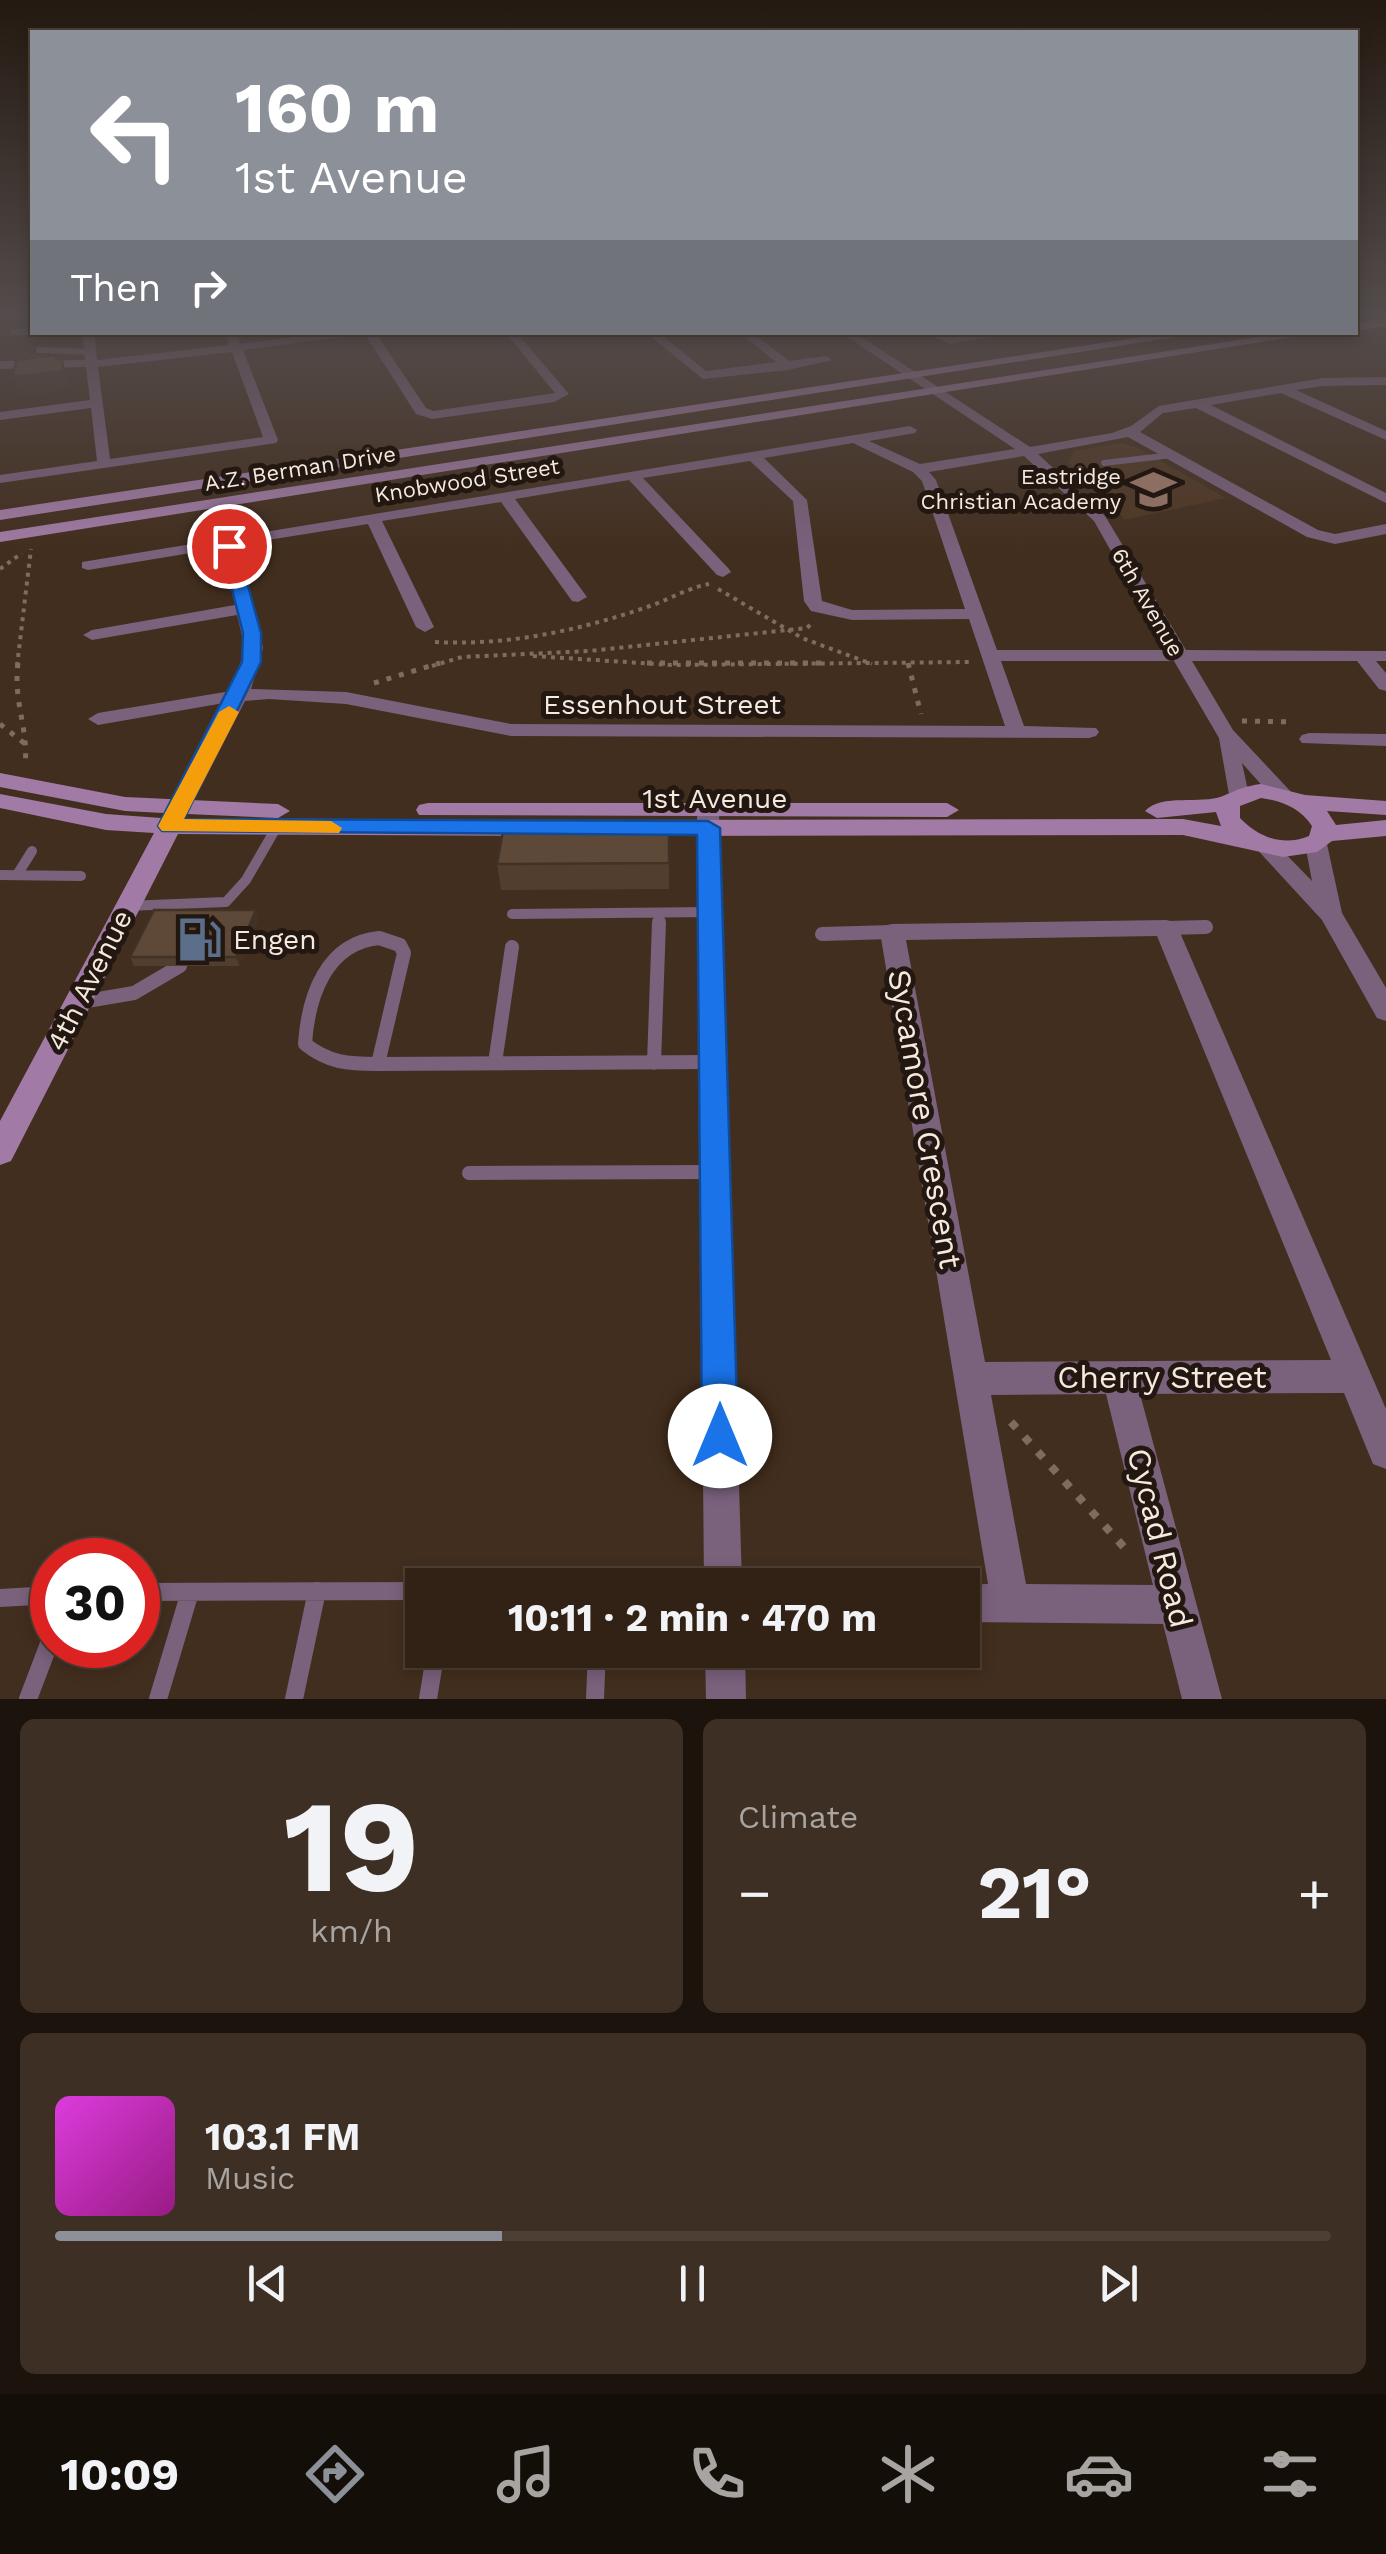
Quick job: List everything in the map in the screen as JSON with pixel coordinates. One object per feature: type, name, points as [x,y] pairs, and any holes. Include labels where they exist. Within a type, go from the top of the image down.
[{"type":"main road","name":"A.Z. Berman Drive","points":[[0,516],[802,393]]},
{"type":"main road","name":"A.Z. Berman Drive","points":[[0,537],[922,393]]},
{"type":"main road","name":"1st Avenue","points":[[12,777],[174,817],[276,828],[1175,812],[1261,791],[1292,799],[1386,808]]},
{"type":"main road","points":[[1233,799],[1228,819],[1257,842]]},
{"type":"main road","points":[[1292,799],[1320,818],[1320,839]]},
{"type":"main road","name":"1st Avenue","points":[[0,801],[106,822],[174,817],[708,819],[1183,827],[1293,850],[1320,839],[1386,828]]},
{"type":"main road","name":"4th Avenue","points":[[0,1150],[174,817]]},
{"type":"street","points":[[95,393],[104,464]]},
{"type":"street","points":[[0,478],[271,440],[253,393]]},
{"type":"street","points":[[409,393],[421,411],[432,415],[554,398],[563,393]]},
{"type":"street","name":"6th Avenue","points":[[940,393],[1027,450],[1100,519],[1179,656],[1231,727],[1292,799]]},
{"type":"street","points":[[918,469],[1130,432],[1159,410],[1256,393]]},
{"type":"street","points":[[1291,393],[1386,436]]},
{"type":"street","points":[[0,416],[97,403]]},
{"type":"street","points":[[1197,403],[1386,499]]},
{"type":"street","name":"Knobwood Street","points":[[88,566],[910,430]]},
{"type":"street","points":[[1130,432],[1320,537],[1344,538],[1386,530]]},
{"type":"street","points":[[854,438],[918,469],[929,480],[1017,733]]},
{"type":"street","points":[[752,456],[800,500],[817,607],[852,615],[977,614]]},
{"type":"street","points":[[633,476],[722,572]]},
{"type":"street","points":[[505,496],[578,597]]},
{"type":"street","points":[[373,518],[428,634]]},
{"type":"street","points":[[174,817],[238,694],[254,648],[228,542]]},
{"type":"street","points":[[92,636],[245,608]]},
{"type":"street","points":[[1362,656],[1386,685]]},
{"type":"street","points":[[993,658],[1386,656]]},
{"type":"street","name":"Essenhout Street","points":[[98,719],[238,694],[346,698],[511,730],[1090,732]]},
{"type":"street","name":"6th Avenue","points":[[1231,727],[1233,799]]},
{"type":"street","points":[[1309,739],[1386,740]]},
{"type":"street","points":[[708,819],[723,1568]]},
{"type":"street","points":[[1320,839],[1331,915]]},
{"type":"street","points":[[1257,842],[1331,915],[1386,1011]]},
{"type":"street","points":[[1166,928],[1386,1451]]},
{"type":"street","name":"Sycamore Crescent","points":[[1010,1602],[892,932],[1166,928]]},
{"type":"street","name":"Cherry Street","points":[[971,1378],[1354,1376]]},
{"type":"street","name":"Cycad Road","points":[[1119,1378],[1202,1699]]},
{"type":"street","points":[[980,1603],[1177,1606]]},
{"type":"street","points":[[725,1668],[726,1699]]},
{"type":"lane","points":[[1104,463],[1172,455]]},
{"type":"lane","points":[[127,906],[226,902],[238,891],[276,828]]},
{"type":"lane","points":[[17,875],[32,851]]},
{"type":"lane","points":[[0,875],[81,876]]},
{"type":"lane","points":[[205,919],[211,905]]},
{"type":"lane","points":[[512,914],[712,912]]},
{"type":"lane","points":[[654,1063],[659,913]]},
{"type":"lane","points":[[1166,928],[1206,927]]},
{"type":"lane","points":[[822,934],[892,932]]},
{"type":"lane","points":[[378,1064],[404,953],[400,945],[381,939],[350,944],[333,957],[304,1030],[305,1044],[323,1058],[344,1064],[378,1064],[494,1064],[713,1062]]},
{"type":"lane","points":[[494,1064],[512,948]]},
{"type":"lane","points":[[77,1002],[113,1000],[138,993],[180,966]]},
{"type":"lane","points":[[468,1173],[715,1172]]},
{"type":"lane","points":[[160,1592],[405,1591]]},
{"type":"lane","points":[[158,1699],[190,1592]]},
{"type":"lane","points":[[294,1699],[317,1592]]},
{"type":"lane","points":[[0,1598],[30,1596]]},
{"type":"lane","points":[[28,1699],[40,1668]]},
{"type":"lane","points":[[428,1699],[433,1668]]},
{"type":"lane","points":[[594,1699],[595,1668]]},
{"type":"path","points":[[0,569],[33,544],[14,694],[27,746],[12,777]]},
{"type":"path","points":[[428,634],[489,643],[544,634],[676,598],[706,582],[788,630],[872,664]]},
{"type":"path","points":[[372,683],[462,657],[807,628]]},
{"type":"path","points":[[526,654],[547,660],[671,665],[872,664],[993,658]]},
{"type":"path","points":[[908,663],[926,732]]},
{"type":"path","points":[[1231,727],[1294,722]]},
{"type":"path","points":[[0,724],[27,746]]},
{"type":"path","points":[[971,1378],[1138,1563]]},
{"type":"shaded area","name":"Eastridge Christian Academy","points":[[1120,443],[1136,447],[1226,498],[1124,520],[1115,506],[1068,462],[1075,451]]},
{"type":"building","points":[[505,820],[649,820],[648,829],[669,829],[669,863],[497,864]]},
{"type":"building","points":[[154,910],[256,910],[236,957],[130,957]]},
{"type":"slow traffic","points":[[229,712],[170,826],[331,828]]},
{"type":"place","name":"Eastridge Christian Academy","points":[[1154,489]]},
{"type":"place","name":"Engen","points":[[200,939]]},
{"type":"route","points":[[229,546],[252,633],[252,662],[170,826],[708,828],[720,1436]]}]
